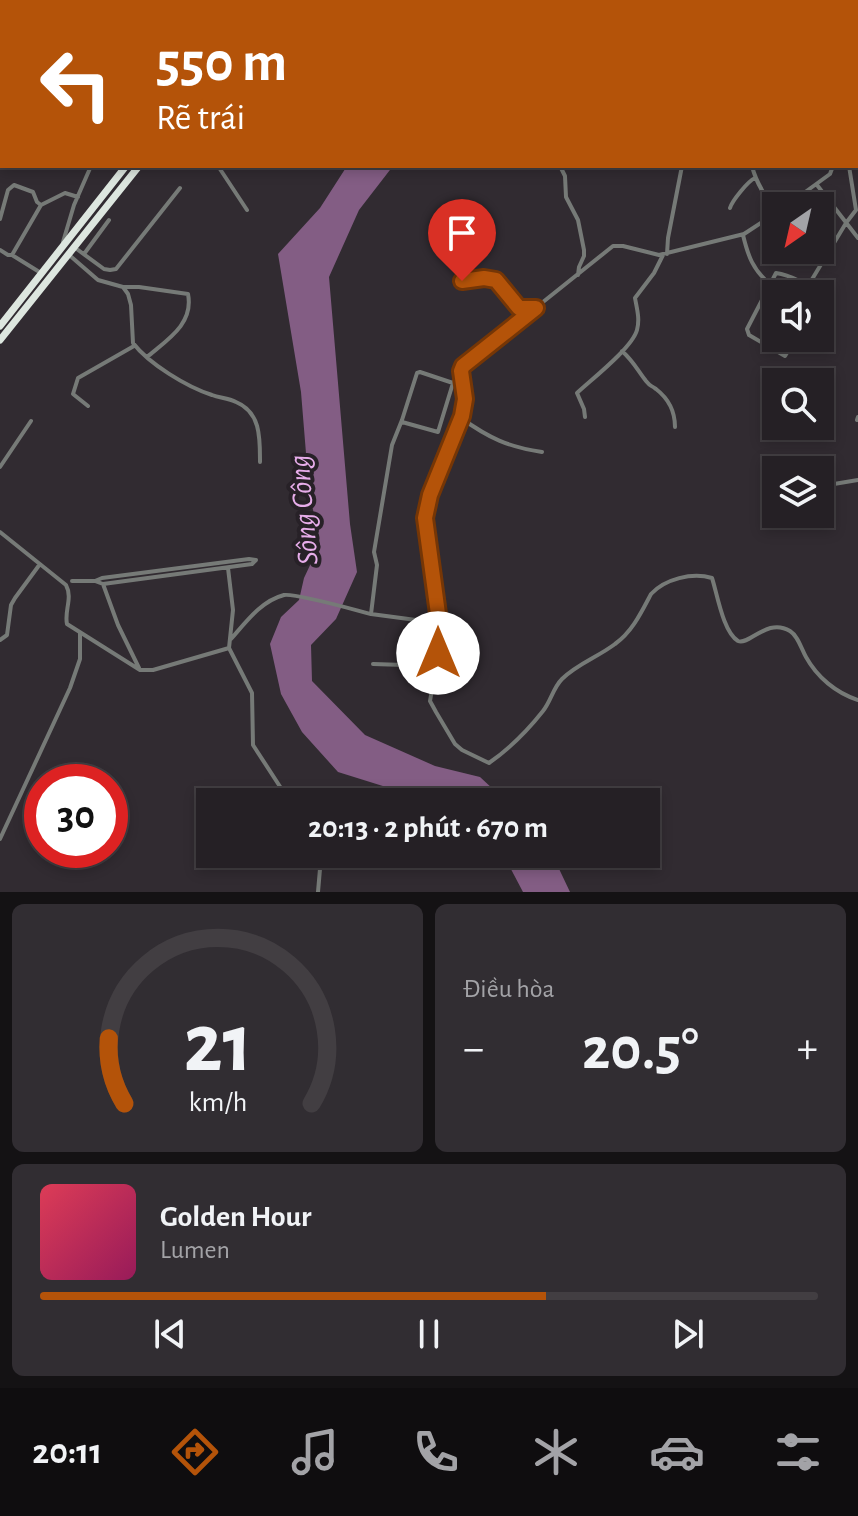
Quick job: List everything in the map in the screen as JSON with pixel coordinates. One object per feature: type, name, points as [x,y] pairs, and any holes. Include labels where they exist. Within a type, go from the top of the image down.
[{"type":"highway","points":[[0,326],[124,168]]},
{"type":"highway","points":[[0,340],[137,168]]},
{"type":"highway","points":[[63,244],[71,250]]},
{"type":"street","points":[[63,244],[90,168]]},
{"type":"street","points":[[219,168],[247,210]]},
{"type":"street","points":[[561,168],[565,176],[566,197],[578,220],[584,250],[578,275]]},
{"type":"street","points":[[585,417],[577,393],[622,351],[638,325],[635,298],[665,254],[682,168]]},
{"type":"street","points":[[752,168],[764,192]]},
{"type":"street","points":[[807,192],[830,174],[832,168]]},
{"type":"street","points":[[730,208],[748,181],[755,178]]},
{"type":"street","points":[[0,219],[8,190],[14,185],[33,192],[41,205]]},
{"type":"street","points":[[817,185],[858,238]]},
{"type":"street","points":[[812,280],[857,209],[855,186]]},
{"type":"street","points":[[71,250],[84,254],[104,269],[116,269],[180,188]]},
{"type":"street","points":[[12,255],[41,205],[59,194],[78,197]]},
{"type":"street","points":[[84,254],[109,220]]},
{"type":"street","points":[[402,422],[438,432],[453,383],[463,366],[613,246],[665,254],[743,235],[762,222]]},
{"type":"street","points":[[743,235],[752,266],[766,280]]},
{"type":"street","points":[[0,250],[41,273]]},
{"type":"street","points":[[71,250],[98,280],[123,287],[188,294],[182,326],[147,357]]},
{"type":"street","points":[[772,280],[778,272],[795,280]]},
{"type":"street","points":[[462,281],[496,280],[519,308],[536,308]]},
{"type":"street","points":[[123,287],[131,305],[135,346],[185,383],[241,403],[251,413],[259,430],[260,462]]},
{"type":"street","points":[[762,301],[747,333],[762,344]]},
{"type":"street","points":[[88,406],[73,394],[78,378],[135,346]]},
{"type":"street","points":[[622,351],[634,362],[647,382],[670,403],[675,427]]},
{"type":"street","points":[[461,371],[465,399],[461,418],[430,495],[425,518],[441,643],[430,701],[455,744],[462,750],[489,763],[545,709],[562,679],[628,633],[656,589],[669,581],[704,576],[712,578],[727,624],[737,640],[747,641],[768,628],[787,629],[793,633],[810,664],[828,684],[858,700]]},
{"type":"street","points":[[371,614],[377,565],[374,552],[376,532],[392,445],[418,372],[453,383]]},
{"type":"street","points":[[461,418],[492,439],[513,447],[542,452]]},
{"type":"street","points":[[0,467],[31,421]]},
{"type":"street","points":[[834,484],[858,480]]},
{"type":"street","points":[[0,532],[67,581],[103,581],[228,568],[252,564],[256,560],[103,581]]},
{"type":"street","points":[[0,640],[7,635],[11,605],[40,564]]},
{"type":"street","points":[[228,568],[232,594],[229,648],[252,693],[253,745],[281,788]]},
{"type":"street","points":[[67,581],[70,594],[67,624],[140,670],[153,670],[229,648]]},
{"type":"street","points":[[103,581],[118,625],[140,670]]},
{"type":"street","points":[[231,639],[265,604],[291,595],[371,614],[416,620],[438,618]]},
{"type":"street","points":[[0,839],[70,688],[80,659],[80,633]]},
{"type":"street","points":[[373,664],[436,666]]},
{"type":"street","points":[[318,892],[320,868]]},
{"type":"shaded area","name":"Sông Công","points":[[346,168],[391,168],[359,210],[329,277],[350,524],[357,572],[336,619],[311,645],[312,681],[365,735],[435,766],[480,777],[492,788],[389,788],[338,772],[302,732],[281,694],[270,644],[281,617],[299,600],[304,578],[320,544],[309,490],[301,392],[278,254],[320,208]]},
{"type":"shaded area","points":[[510,868],[559,868],[570,892],[523,892]]},
{"type":"route","points":[[438,653],[441,636],[425,518],[430,495],[462,416],[465,399],[461,371],[463,366],[536,308],[519,308],[496,280],[462,281]]}]
